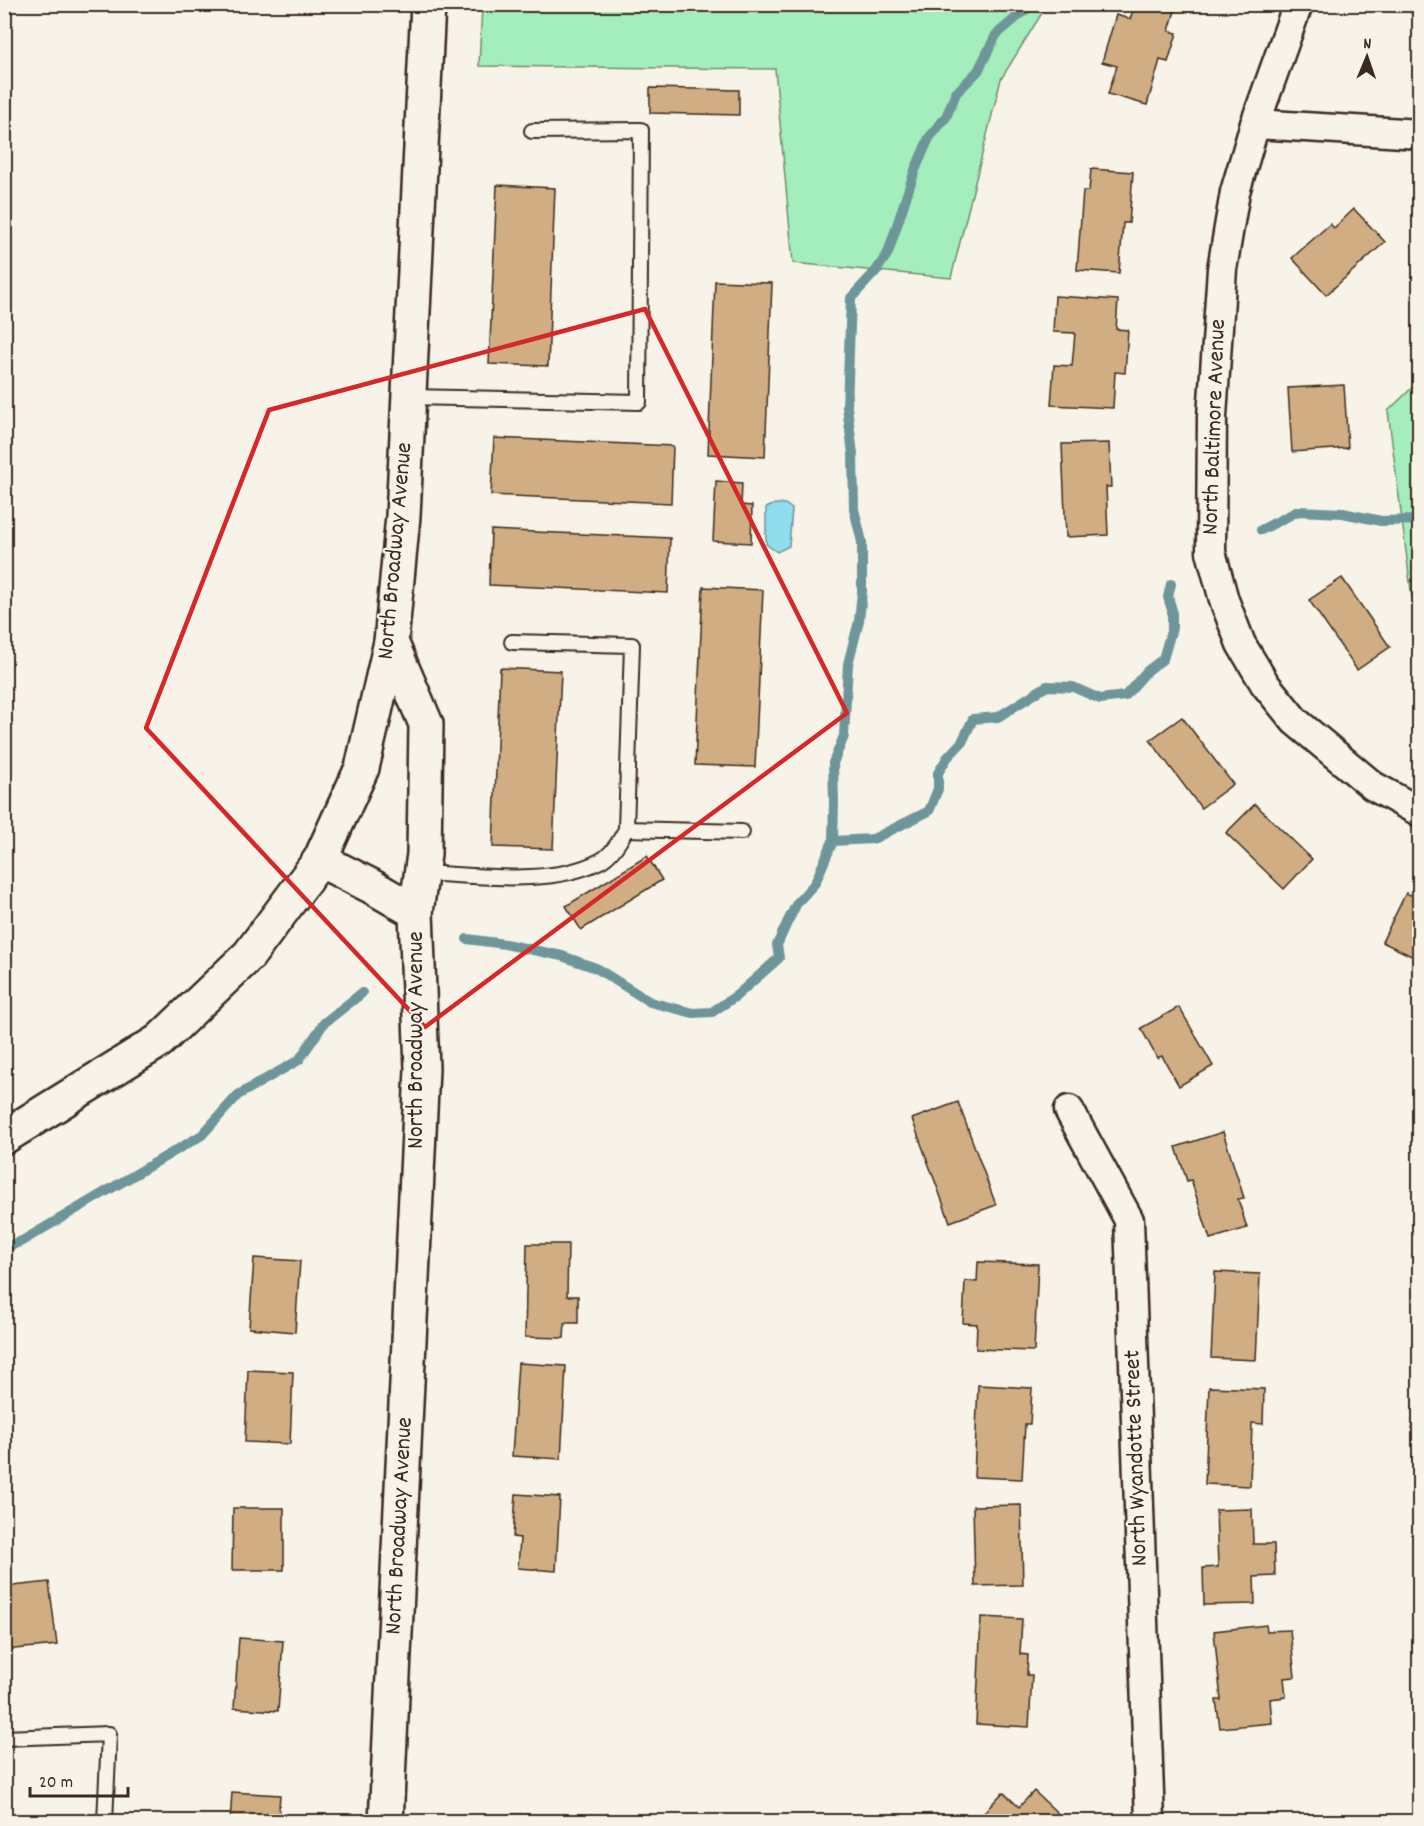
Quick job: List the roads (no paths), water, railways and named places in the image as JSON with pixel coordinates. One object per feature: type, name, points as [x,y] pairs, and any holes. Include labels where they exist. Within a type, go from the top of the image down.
[{"type":"street","name":"North Broadway Avenue","points":[[386,1821],[422,1069],[416,912],[320,860],[362,768],[391,642],[403,516],[428,4]]},
{"type":"street","points":[[1298,4],[1255,124],[1419,134]]},
{"type":"street","name":"North Baltimore Avenue","points":[[1255,124],[1236,192],[1222,269],[1212,416],[1211,552],[1224,600],[1241,644],[1265,684],[1295,721],[1373,786],[1419,812]]},
{"type":"street","points":[[391,642],[426,724],[424,854],[416,912]]},
{"type":"street","points":[[4,1137],[159,1041],[249,955],[320,860]]},
{"type":"street","name":"North Wyandotte Street","points":[[1070,1110],[1129,1220],[1150,1821]]},
{"type":"lane","points":[[409,397],[639,402],[641,130],[532,131]]},
{"type":"lane","points":[[421,873],[529,877],[562,874],[602,861],[619,844],[626,829],[632,645],[512,642]]},
{"type":"lane","points":[[626,829],[742,832]]},
{"type":"lane","points":[[4,1738],[109,1734],[105,1821]]},
{"type":"water","points":[[775,504],[785,504],[792,509],[789,546],[777,552],[766,544],[766,508]]},
{"type":"waterway","points":[[833,841],[833,763],[844,736],[848,664],[859,621],[862,592],[862,542],[854,509],[853,454],[847,407],[851,298],[876,271],[888,253],[915,170],[929,138],[946,117],[956,93],[978,71],[996,35],[1032,4]]},
{"type":"waterway","points":[[1261,530],[1298,511],[1343,513],[1381,521],[1420,520]]},
{"type":"waterway","points":[[467,939],[562,956],[596,968],[650,1002],[693,1013],[712,1012],[736,996],[779,958],[777,945],[787,923],[797,903],[815,883],[833,841],[873,839],[929,811],[938,789],[938,773],[947,758],[962,742],[973,719],[998,717],[1047,686],[1073,687],[1100,699],[1125,696],[1147,671],[1163,659],[1172,628],[1172,610],[1168,597],[1171,584]]},
{"type":"waterway","points":[[4,1248],[22,1241],[202,1135],[238,1095],[299,1060],[324,1023],[362,993]]}]
